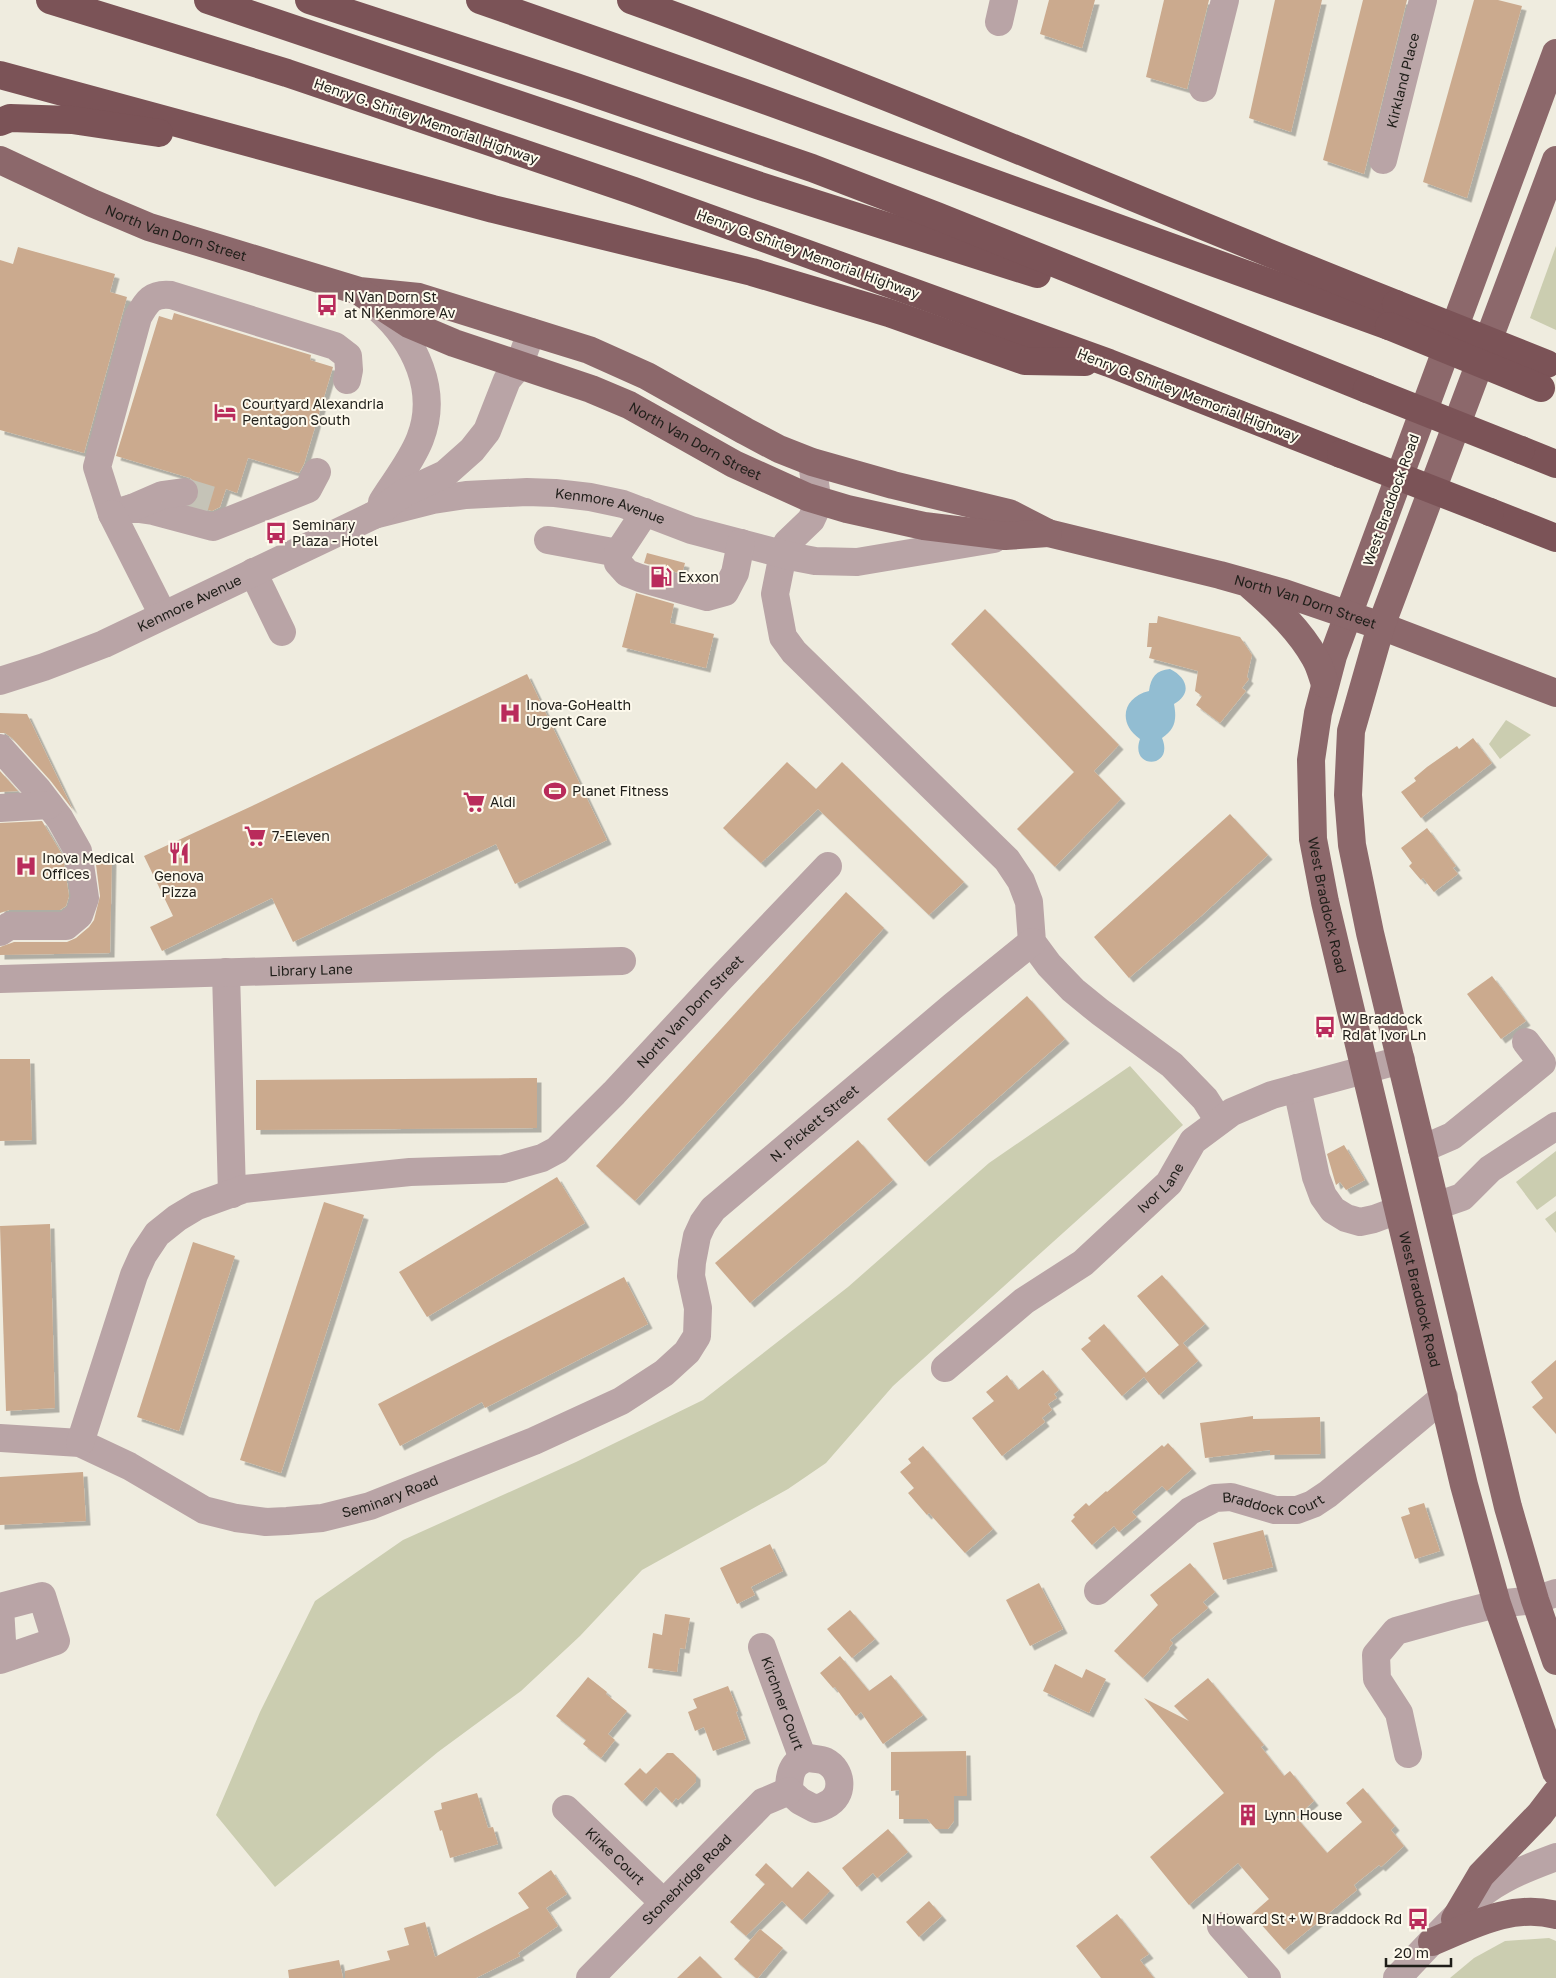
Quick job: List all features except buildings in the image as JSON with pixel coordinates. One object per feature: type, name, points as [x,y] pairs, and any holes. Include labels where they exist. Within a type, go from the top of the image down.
[{"type":"highway","name":"Henry G. Shirley Memorial Highway","points":[[50,0],[287,73],[625,188],[1109,363],[1556,538]]},
{"type":"highway","points":[[208,0],[760,186],[1253,343]]},
{"type":"highway","points":[[309,0],[576,87],[812,168],[955,223],[1556,464]]},
{"type":"highway","points":[[480,0],[733,89],[1392,315]]},
{"type":"highway","points":[[631,0],[917,109],[1160,210],[1392,315],[1550,378]]},
{"type":"highway","points":[[0,75],[493,210],[752,272],[890,313],[1025,361],[1109,363]]},
{"type":"highway","points":[[5,120],[72,120],[289,153]]},
{"type":"main road","name":"West Braddock Road","points":[[1556,53],[1348,615],[1325,684],[1318,713],[1311,760],[1313,839],[1325,902],[1464,1485],[1497,1604],[1556,1772]]},
{"type":"main road","name":"North Van Dorn Street","points":[[0,160],[92,204],[149,227],[359,291],[420,297],[619,362],[678,392],[745,431],[812,462],[893,485],[1009,513],[1048,533],[1284,593],[1381,626],[1556,693]]},
{"type":"main road","points":[[1556,160],[1381,626],[1351,731],[1348,795],[1352,845],[1370,933],[1508,1507],[1545,1596],[1556,1661]]},
{"type":"main road","name":"North Van Dorn Street","points":[[359,291],[409,324],[454,343],[592,388],[628,405],[734,464],[771,482],[818,500],[885,519],[924,526],[1005,536],[1048,533]]},
{"type":"main road","points":[[1248,583],[1274,606],[1295,630],[1316,659],[1325,684]]},
{"type":"main road","points":[[1455,1919],[1487,1869],[1540,1814],[1556,1793]]},
{"type":"main road","points":[[1432,1942],[1506,1914],[1538,1912],[1556,1915]]},
{"type":"street","points":[[1203,88],[1225,0]]},
{"type":"street","name":"Kirkland Place","points":[[1383,160],[1423,0]]},
{"type":"street","points":[[359,291],[389,318],[401,332],[418,363],[426,389],[427,414],[420,441],[403,472],[374,515]]},
{"type":"street","points":[[163,615],[122,511],[97,467],[98,431],[138,317],[152,298],[160,294],[171,295],[335,346],[348,356],[349,370],[346,380]]},
{"type":"street","name":"Kenmore Avenue","points":[[374,515],[404,492],[445,474],[472,450],[487,431],[507,380],[520,366],[531,332]]},
{"type":"street","name":"Kenmore Avenue","points":[[433,500],[468,480],[487,463],[502,441],[517,410],[523,387],[520,366]]},
{"type":"street","points":[[812,462],[818,505],[811,520],[787,543],[775,594],[783,637],[794,652],[1007,860],[1020,881],[1029,902],[1032,942],[1049,965],[1073,990],[1172,1065],[1205,1099],[1220,1121]]},
{"type":"street","points":[[122,511],[153,511],[214,528],[230,511],[308,489],[317,472]]},
{"type":"street","points":[[122,511],[162,495],[184,492]]},
{"type":"street","name":"Kenmore Avenue","points":[[0,681],[44,667],[104,644],[374,515],[433,500],[466,495],[555,492],[590,497],[623,504],[691,530],[815,561],[857,562],[965,543],[1048,533]]},
{"type":"street","points":[[645,512],[618,553],[618,563],[627,573],[640,578],[707,597],[725,592],[735,573],[741,543]]},
{"type":"street","points":[[548,540],[618,553]]},
{"type":"street","points":[[253,572],[282,632]]},
{"type":"street","points":[[0,748],[60,819],[78,851],[85,898],[79,916],[66,926],[45,917],[3,928]]},
{"type":"street","points":[[0,808],[49,804]]},
{"type":"street","name":"North Van Dorn Street","points":[[232,1194],[244,1189],[410,1172],[503,1169],[520,1165],[557,1150],[614,1093],[828,866]]},
{"type":"street","name":"N. Pickett Street","points":[[688,1352],[697,1336],[698,1308],[691,1276],[692,1262],[697,1236],[713,1208],[1032,942]]},
{"type":"street","name":"Library Lane","points":[[0,979],[622,961]]},
{"type":"street","points":[[80,1443],[131,1285],[143,1255],[157,1234],[177,1218],[197,1206],[232,1194],[226,972]]},
{"type":"street","points":[[1422,1149],[1452,1136],[1542,1064],[1526,1042]]},
{"type":"street","name":"Ivor Lane","points":[[945,1368],[1024,1301],[1083,1263],[1169,1183],[1194,1141],[1232,1112],[1250,1103],[1297,1088],[1401,1060]]},
{"type":"street","points":[[1297,1088],[1316,1177],[1323,1196],[1333,1210],[1346,1218],[1360,1222],[1398,1210]]},
{"type":"street","points":[[1436,1206],[1462,1197],[1490,1169],[1556,1126]]},
{"type":"street","name":"Seminary Road","points":[[0,1438],[80,1443],[130,1466],[204,1510],[236,1518],[266,1522],[322,1518],[370,1506],[534,1441],[620,1401],[664,1373],[688,1352]]},
{"type":"street","name":"Braddock Court","points":[[1098,1590],[1190,1511],[1215,1498],[1231,1497],[1274,1510],[1297,1510],[1313,1504],[1328,1494],[1444,1397]]},
{"type":"street","points":[[1408,1754],[1399,1713],[1377,1679],[1376,1655],[1396,1631],[1497,1604],[1545,1596]]},
{"type":"street","name":"Kirchner Court","points":[[762,1647],[804,1759]]},
{"type":"street","points":[[804,1759],[824,1760],[836,1768],[841,1781],[838,1794],[828,1805],[815,1809],[800,1801],[789,1791],[789,1775],[798,1763],[804,1759]]},
{"type":"street","name":"Stonebridge Road","points":[[590,1978],[663,1902],[764,1802],[789,1791]]},
{"type":"street","name":"Kirke Court","points":[[566,1809],[663,1902]]},
{"type":"street","points":[[1397,1978],[1455,1919],[1487,1890],[1523,1870],[1556,1857]]},
{"type":"street","points":[[1221,1926],[1267,1978]]},
{"type":"green space","points":[[1556,246],[1556,330],[1530,318]]},
{"type":"green space","points":[[1506,720],[1531,735],[1500,759],[1489,744]]},
{"type":"green space","points":[[1130,1066],[1183,1125],[893,1386],[826,1463],[788,1489],[642,1570],[580,1636],[521,1691],[438,1752],[275,1887],[216,1815],[260,1712],[315,1601],[403,1540],[576,1462],[703,1400],[848,1287],[989,1163]]},
{"type":"green space","points":[[1556,1151],[1556,1196],[1537,1210],[1516,1182]]},
{"type":"green space","points":[[1556,1211],[1556,1233],[1545,1219]]},
{"type":"green space","points":[[1549,1938],[1556,1941],[1556,1978],[1450,1978],[1474,1958],[1505,1941]]},
{"type":"water","points":[[1170,669],[1181,677],[1186,686],[1184,696],[1174,704],[1174,724],[1170,731],[1162,738],[1164,748],[1162,756],[1152,762],[1141,756],[1138,749],[1140,739],[1128,726],[1126,711],[1133,699],[1149,691],[1155,675]]},
{"type":"tunnel","points":[[184,492],[224,504]]},
{"type":"place","name":"N Van Dorn St at N Kenmore Av","points":[[327,305]]},
{"type":"place","name":"Courtyard Alexandria Pentagon South","points":[[225,412]]},
{"type":"place","name":"Seminary Plaza - Hotel","points":[[276,533]]},
{"type":"place","name":"Exxon","points":[[661,577]]},
{"type":"place","name":"Inova-GoHealth Urgent Care","points":[[510,713]]},
{"type":"place","name":"Planet Fitness","points":[[555,791]]},
{"type":"place","name":"Aldi","points":[[474,802]]},
{"type":"place","name":"7-Eleven","points":[[255,836]]},
{"type":"place","name":"Genova Pizza","points":[[179,853]]},
{"type":"place","name":"Inova Medical Offices","points":[[26,866]]},
{"type":"place","name":"W Braddock Rd at Ivor Ln","points":[[1325,1027]]},
{"type":"place","name":"Lynn House","points":[[1248,1815]]},
{"type":"place","name":"N Howard St + W Braddock Rd","points":[[1418,1919]]}]
